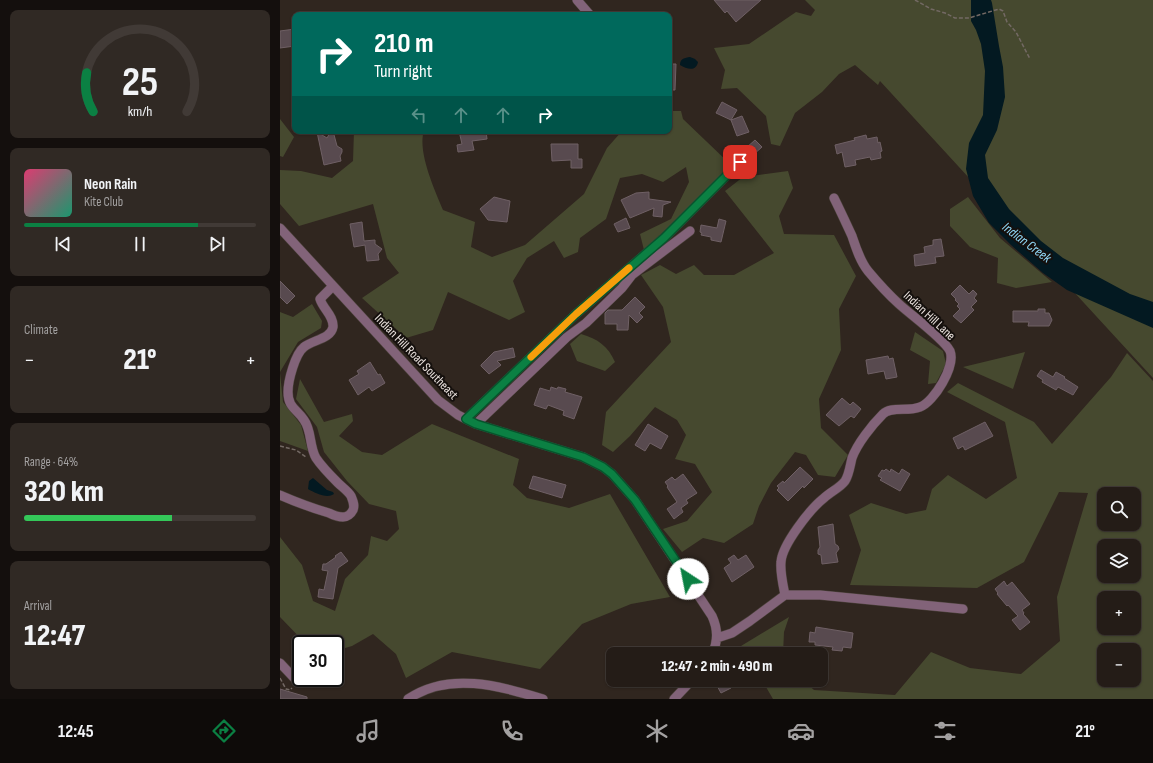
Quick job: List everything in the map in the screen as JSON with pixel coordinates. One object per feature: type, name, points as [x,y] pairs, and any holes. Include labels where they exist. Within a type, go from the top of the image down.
[{"type":"street","points":[[577,0],[587,12]]},
{"type":"street","points":[[466,419],[576,314],[664,238],[740,162]]},
{"type":"street","name":"Indian Hill Lane","points":[[785,595],[780,562],[784,548],[795,530],[822,499],[844,483],[847,479],[853,457],[863,438],[884,412],[892,410],[907,410],[922,406],[928,401],[946,378],[951,364],[950,351],[945,345],[925,325],[898,303],[867,270],[860,258],[834,198]]},
{"type":"street","name":"Indian Hill Road Southeast","points":[[280,228],[438,400],[454,413],[476,424],[583,457],[603,467],[612,474],[635,500],[705,605],[716,625],[717,638]]},
{"type":"street","points":[[476,424],[567,337],[586,323],[622,288],[632,275],[690,231]]},
{"type":"street","points":[[280,495],[308,507],[336,516],[344,517],[350,515],[353,510],[354,503],[350,494],[332,477],[315,456],[308,426],[290,403],[288,393],[288,386],[295,361],[304,346],[324,336],[332,329],[333,324],[330,316],[320,299],[333,286]]},
{"type":"street","points":[[714,647],[717,638],[732,633],[785,595],[820,595],[963,609]]},
{"type":"street","points":[[280,663],[292,676]]},
{"type":"street","points":[[408,699],[420,691],[432,686],[445,683],[462,683],[505,689],[543,699]]},
{"type":"street","points":[[674,699],[685,687]]},
{"type":"path","points":[[915,0],[931,9],[945,12],[955,18],[969,18],[999,9],[1003,11],[1007,22],[1016,32],[1030,59]]},
{"type":"green space","points":[[805,0],[1153,0],[1153,378],[880,81],[878,85],[855,65],[839,74],[822,92],[795,113],[780,146],[771,144],[766,116],[737,88],[721,89],[725,70],[714,48],[749,44],[796,12],[811,16],[815,10]]},
{"type":"green space","points":[[672,111],[681,111],[683,119],[729,163],[720,178],[644,250],[640,234],[671,219],[689,182],[686,167],[663,182],[642,174],[620,178],[606,219],[580,238],[578,252],[564,258],[554,241],[527,258],[513,281],[525,312],[509,320],[448,292],[433,330],[406,338],[362,298],[399,273],[387,258],[373,204],[299,226],[280,204],[280,170],[301,171],[332,178],[353,161],[354,134],[423,134],[422,139],[425,160],[443,210],[475,222],[471,247],[492,257],[525,245],[584,194],[607,148],[619,134],[672,134]]},
{"type":"green space","points":[[280,119],[294,137],[283,157],[280,156]]},
{"type":"green space","points":[[788,171],[793,188],[779,216],[784,234],[834,235],[856,276],[839,309],[841,350],[819,399],[821,428],[848,455],[835,477],[818,475],[806,455],[795,452],[771,483],[759,506],[753,524],[724,543],[703,538],[682,552],[663,529],[687,521],[712,492],[695,464],[675,459],[686,435],[677,420],[655,407],[630,436],[613,452],[602,445],[606,412],[671,342],[663,307],[641,275],[660,265],[676,274],[694,265],[704,275],[734,275],[774,253],[725,191],[743,177]]},
{"type":"green space","points":[[968,197],[1000,238],[1052,282],[1016,288],[997,283],[998,258],[970,247],[950,226],[950,209]]},
{"type":"green space","points":[[312,304],[322,321],[321,328],[298,342],[280,372],[280,312],[293,317]]},
{"type":"green space","points":[[915,332],[943,351],[946,364],[936,383],[928,384],[930,361],[910,350]]},
{"type":"green space","points":[[581,334],[602,344],[612,356],[615,362],[605,371],[577,361],[570,344]]},
{"type":"green space","points":[[1025,352],[1013,389],[963,367]]},
{"type":"green space","points":[[1127,353],[1153,381],[1153,699],[773,699],[766,687],[811,687],[814,690],[895,695],[931,652],[970,668],[1021,674],[1060,641],[1057,597],[1088,493],[1059,492],[1024,562],[977,588],[850,585],[861,550],[849,515],[871,503],[906,514],[926,510],[932,489],[948,475],[986,499],[1017,478],[1005,422],[947,392],[958,383],[1034,422],[1052,444],[1111,377]]},
{"type":"green space","points":[[280,373],[283,402],[301,425],[308,451],[280,441]]},
{"type":"green space","points":[[300,379],[324,422],[352,414],[353,421],[339,436],[362,452],[382,455],[432,424],[519,459],[513,485],[527,498],[569,508],[610,494],[670,597],[631,604],[582,624],[540,669],[452,652],[406,678],[396,654],[373,634],[352,646],[344,648],[344,635],[297,635],[280,617],[280,537],[302,565],[313,601],[335,611],[345,579],[368,555],[371,536],[387,541],[399,529],[396,511],[369,504],[347,481],[324,452],[317,427],[296,399]]},
{"type":"green space","points":[[789,617],[784,632],[783,647],[741,646]]},
{"type":"water","name":"Indian Creek","points":[[971,0],[991,0],[1003,67],[1005,97],[997,130],[985,155],[988,178],[1009,209],[1041,241],[1063,258],[1130,294],[1153,302],[1153,328],[1067,290],[1043,273],[989,223],[973,196],[966,169],[969,143],[983,115],[985,71],[981,44],[971,21]]},
{"type":"water","points":[[690,57],[698,62],[695,67],[691,69],[680,65],[682,60]]},
{"type":"water","points":[[313,478],[334,494],[325,496],[308,489],[309,481]]},
{"type":"building","points":[[714,0],[761,0],[736,22],[727,11],[725,13]]},
{"type":"building","points":[[292,29],[292,46],[280,48],[280,31]]},
{"type":"building","points":[[672,64],[676,64],[675,90],[672,90]]},
{"type":"building","points":[[722,102],[737,110],[731,120],[716,113]]},
{"type":"building","points":[[742,116],[749,132],[737,136],[731,120]]},
{"type":"building","points":[[317,134],[327,138],[329,134],[334,134],[337,146],[342,149],[340,156],[341,161],[324,165]]},
{"type":"building","points":[[460,134],[486,134],[487,139],[472,141],[474,150],[458,152],[457,145],[462,144]]},
{"type":"building","points":[[866,135],[867,139],[877,137],[882,151],[880,152],[881,158],[871,160],[870,157],[855,160],[856,165],[845,167],[842,152],[837,154],[835,145],[855,140],[854,138]]},
{"type":"building","points":[[755,140],[762,147],[753,155],[746,148]]},
{"type":"building","points":[[551,144],[578,144],[578,159],[582,159],[582,168],[571,168],[571,160],[552,161]]},
{"type":"building","points":[[649,192],[649,199],[671,202],[663,205],[662,217],[653,216],[654,208],[630,218],[621,200],[636,193]]},
{"type":"building","points":[[494,197],[510,201],[507,222],[488,220],[480,209]]},
{"type":"building","points":[[626,218],[630,228],[618,232],[614,224]]},
{"type":"building","points":[[719,219],[726,221],[721,242],[711,240],[711,237],[701,235],[701,225],[717,228]]},
{"type":"building","points":[[362,222],[364,241],[375,240],[375,244],[382,249],[378,254],[379,260],[367,261],[365,245],[354,247],[350,224]]},
{"type":"building","points":[[941,239],[944,256],[935,257],[936,263],[915,266],[914,255],[925,253],[924,247],[933,245],[933,240]]},
{"type":"building","points":[[280,281],[295,296],[287,304],[280,297]]},
{"type":"building","points":[[960,285],[969,294],[973,290],[977,294],[974,298],[977,301],[971,307],[974,310],[961,323],[953,316],[960,309],[957,306],[959,304],[955,300],[956,299],[951,294]]},
{"type":"building","points":[[635,297],[645,307],[639,313],[643,317],[637,323],[629,315],[628,330],[617,330],[617,324],[605,324],[605,313],[608,310],[622,310]]},
{"type":"building","points":[[1038,309],[1045,309],[1045,313],[1049,313],[1052,320],[1049,326],[1028,326],[1029,322],[1013,322],[1013,311],[1038,311]]},
{"type":"building","points":[[513,348],[515,357],[497,361],[501,365],[489,374],[481,366],[494,352]]},
{"type":"building","points":[[888,356],[889,359],[893,358],[897,377],[886,379],[884,371],[868,374],[866,360]]},
{"type":"building","points":[[370,362],[385,383],[372,391],[369,387],[358,395],[349,380],[359,374],[357,371]]},
{"type":"building","points":[[1041,370],[1053,377],[1056,372],[1078,387],[1073,395],[1058,387],[1056,390],[1042,382],[1043,380],[1037,376]]},
{"type":"building","points":[[551,387],[566,389],[565,392],[582,397],[574,419],[563,415],[564,411],[548,405],[546,409],[534,405],[540,388],[550,391]]},
{"type":"building","points":[[842,398],[850,405],[853,402],[861,409],[854,418],[851,416],[839,426],[826,415]]},
{"type":"building","points":[[985,422],[993,436],[965,450],[963,446],[958,449],[953,438]]},
{"type":"building","points":[[648,424],[668,436],[661,449],[650,443],[645,451],[635,445]]},
{"type":"building","points":[[800,467],[813,479],[804,488],[803,486],[788,501],[777,490],[779,488],[777,486],[783,481],[784,483]]},
{"type":"building","points":[[886,469],[890,472],[891,469],[899,474],[902,469],[910,474],[900,491],[880,480],[882,478],[878,476],[882,470],[884,471]]},
{"type":"building","points":[[683,474],[697,493],[686,500],[688,503],[681,508],[683,512],[674,519],[667,509],[677,502],[665,482],[672,477],[675,480]]},
{"type":"building","points":[[533,476],[566,485],[562,498],[529,488]]},
{"type":"building","points":[[833,524],[835,544],[839,549],[836,553],[838,562],[822,564],[821,555],[818,554],[820,547],[818,527]]},
{"type":"building","points":[[341,552],[348,561],[338,568],[333,599],[318,597],[319,589],[324,590],[328,571],[322,570],[323,564],[326,564]]},
{"type":"building","points":[[734,555],[738,560],[746,555],[754,567],[732,582],[724,568],[731,563],[728,559]]},
{"type":"building","points":[[1004,581],[1007,586],[1012,582],[1030,604],[1022,610],[1024,613],[1023,614],[1030,622],[1020,630],[1012,620],[1018,616],[1008,605],[1007,606],[997,594],[998,593],[995,589]]},
{"type":"building","points":[[816,627],[853,633],[851,648],[843,647],[842,651],[832,650],[833,647],[815,645],[815,642],[809,642],[810,632],[815,633]]},
{"type":"building","points":[[718,687],[730,687],[731,688],[721,693]]},
{"type":"building","points":[[280,689],[307,697],[307,699],[280,699]]},
{"type":"slow traffic","points":[[531,357],[576,314],[629,268]]},
{"type":"route","points":[[688,579],[635,500],[612,474],[603,467],[583,457],[476,424],[466,419],[576,314],[664,238],[740,162]]}]
